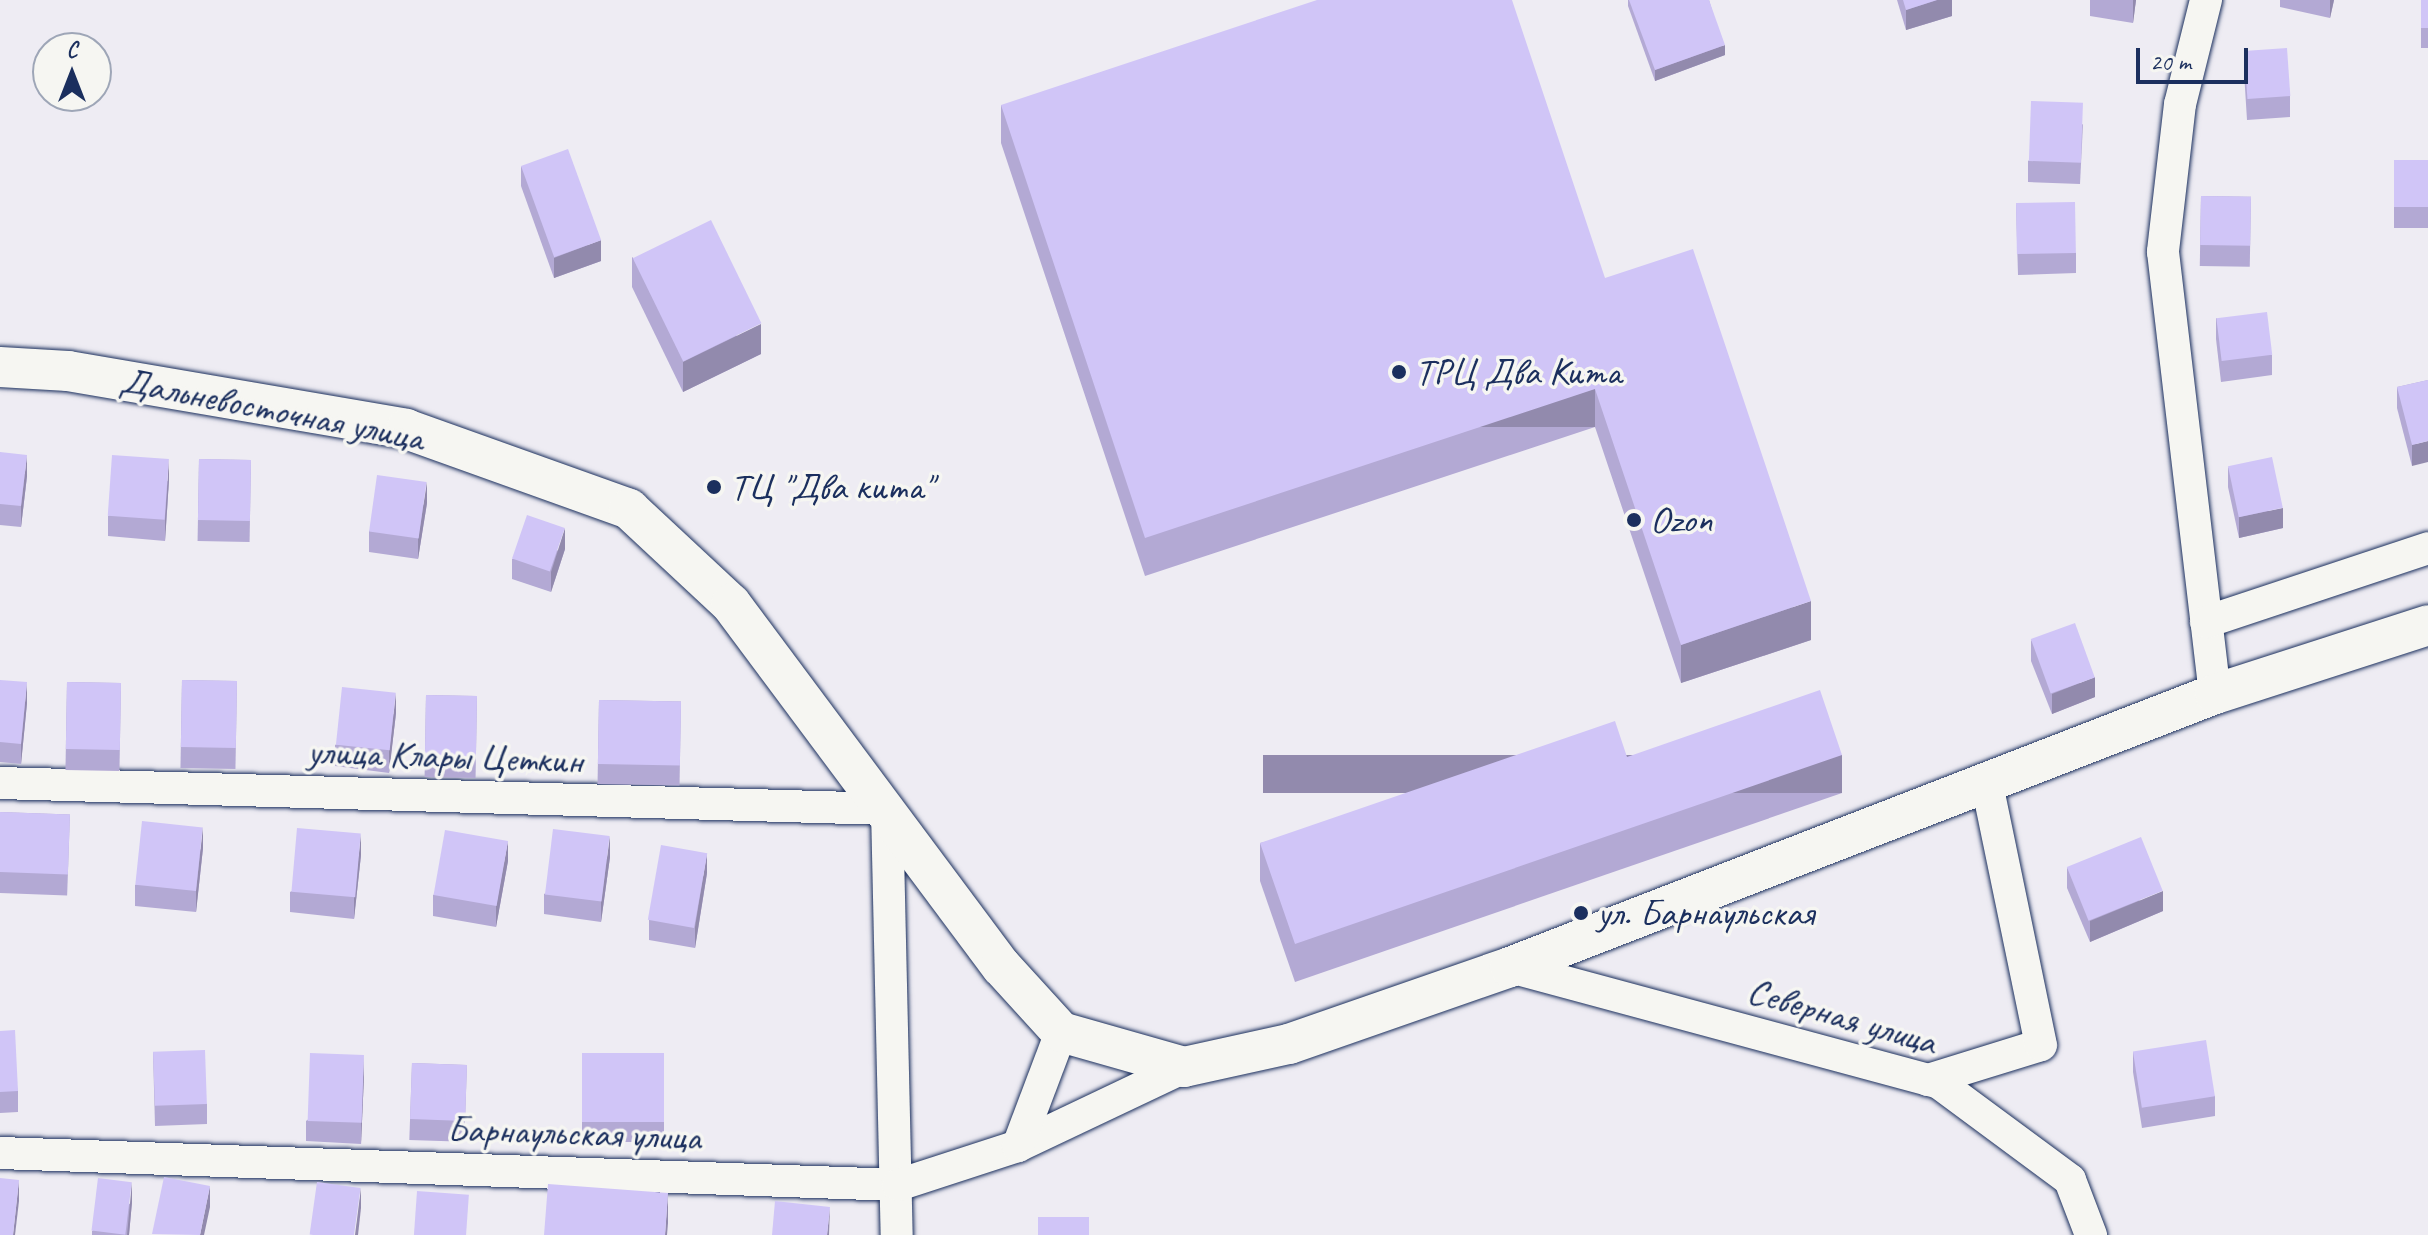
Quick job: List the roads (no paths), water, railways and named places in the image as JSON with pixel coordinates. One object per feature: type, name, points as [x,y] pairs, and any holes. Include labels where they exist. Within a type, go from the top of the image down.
[{"type":"street","points":[[2206,0],[2180,104],[2163,252],[2215,694]]},
{"type":"street","name":"Дальневосточная улица","points":[[0,367],[68,371],[406,429],[629,509],[731,604],[887,809]]},
{"type":"street","points":[[2206,622],[2428,548]]},
{"type":"street","points":[[887,809],[1001,966],[1061,1032],[1184,1067],[1289,1044],[1510,967],[1987,785],[2215,694],[2428,625]]},
{"type":"street","name":"улица Клары Цеткин","points":[[0,783],[887,809]]},
{"type":"street","points":[[1928,1080],[2041,1045],[1987,785]]},
{"type":"street","points":[[887,809],[897,1235]]},
{"type":"street","name":"Северная улица","points":[[1510,967],[1928,1080],[2070,1180],[2091,1235]]},
{"type":"street","points":[[1018,1146],[1061,1032]]},
{"type":"street","name":"Барнаульская улица","points":[[0,1153],[898,1185],[1018,1146],[1184,1067]]},
{"type":"place","name":"ТРЦ Два Кита","points":[[1399,372]]},
{"type":"place","name":"ТЦ \"Два кита\"","points":[[714,487]]},
{"type":"place","name":"Ozon","points":[[1634,520]]},
{"type":"place","name":"ул. Барнаульская","points":[[1581,913]]}]
